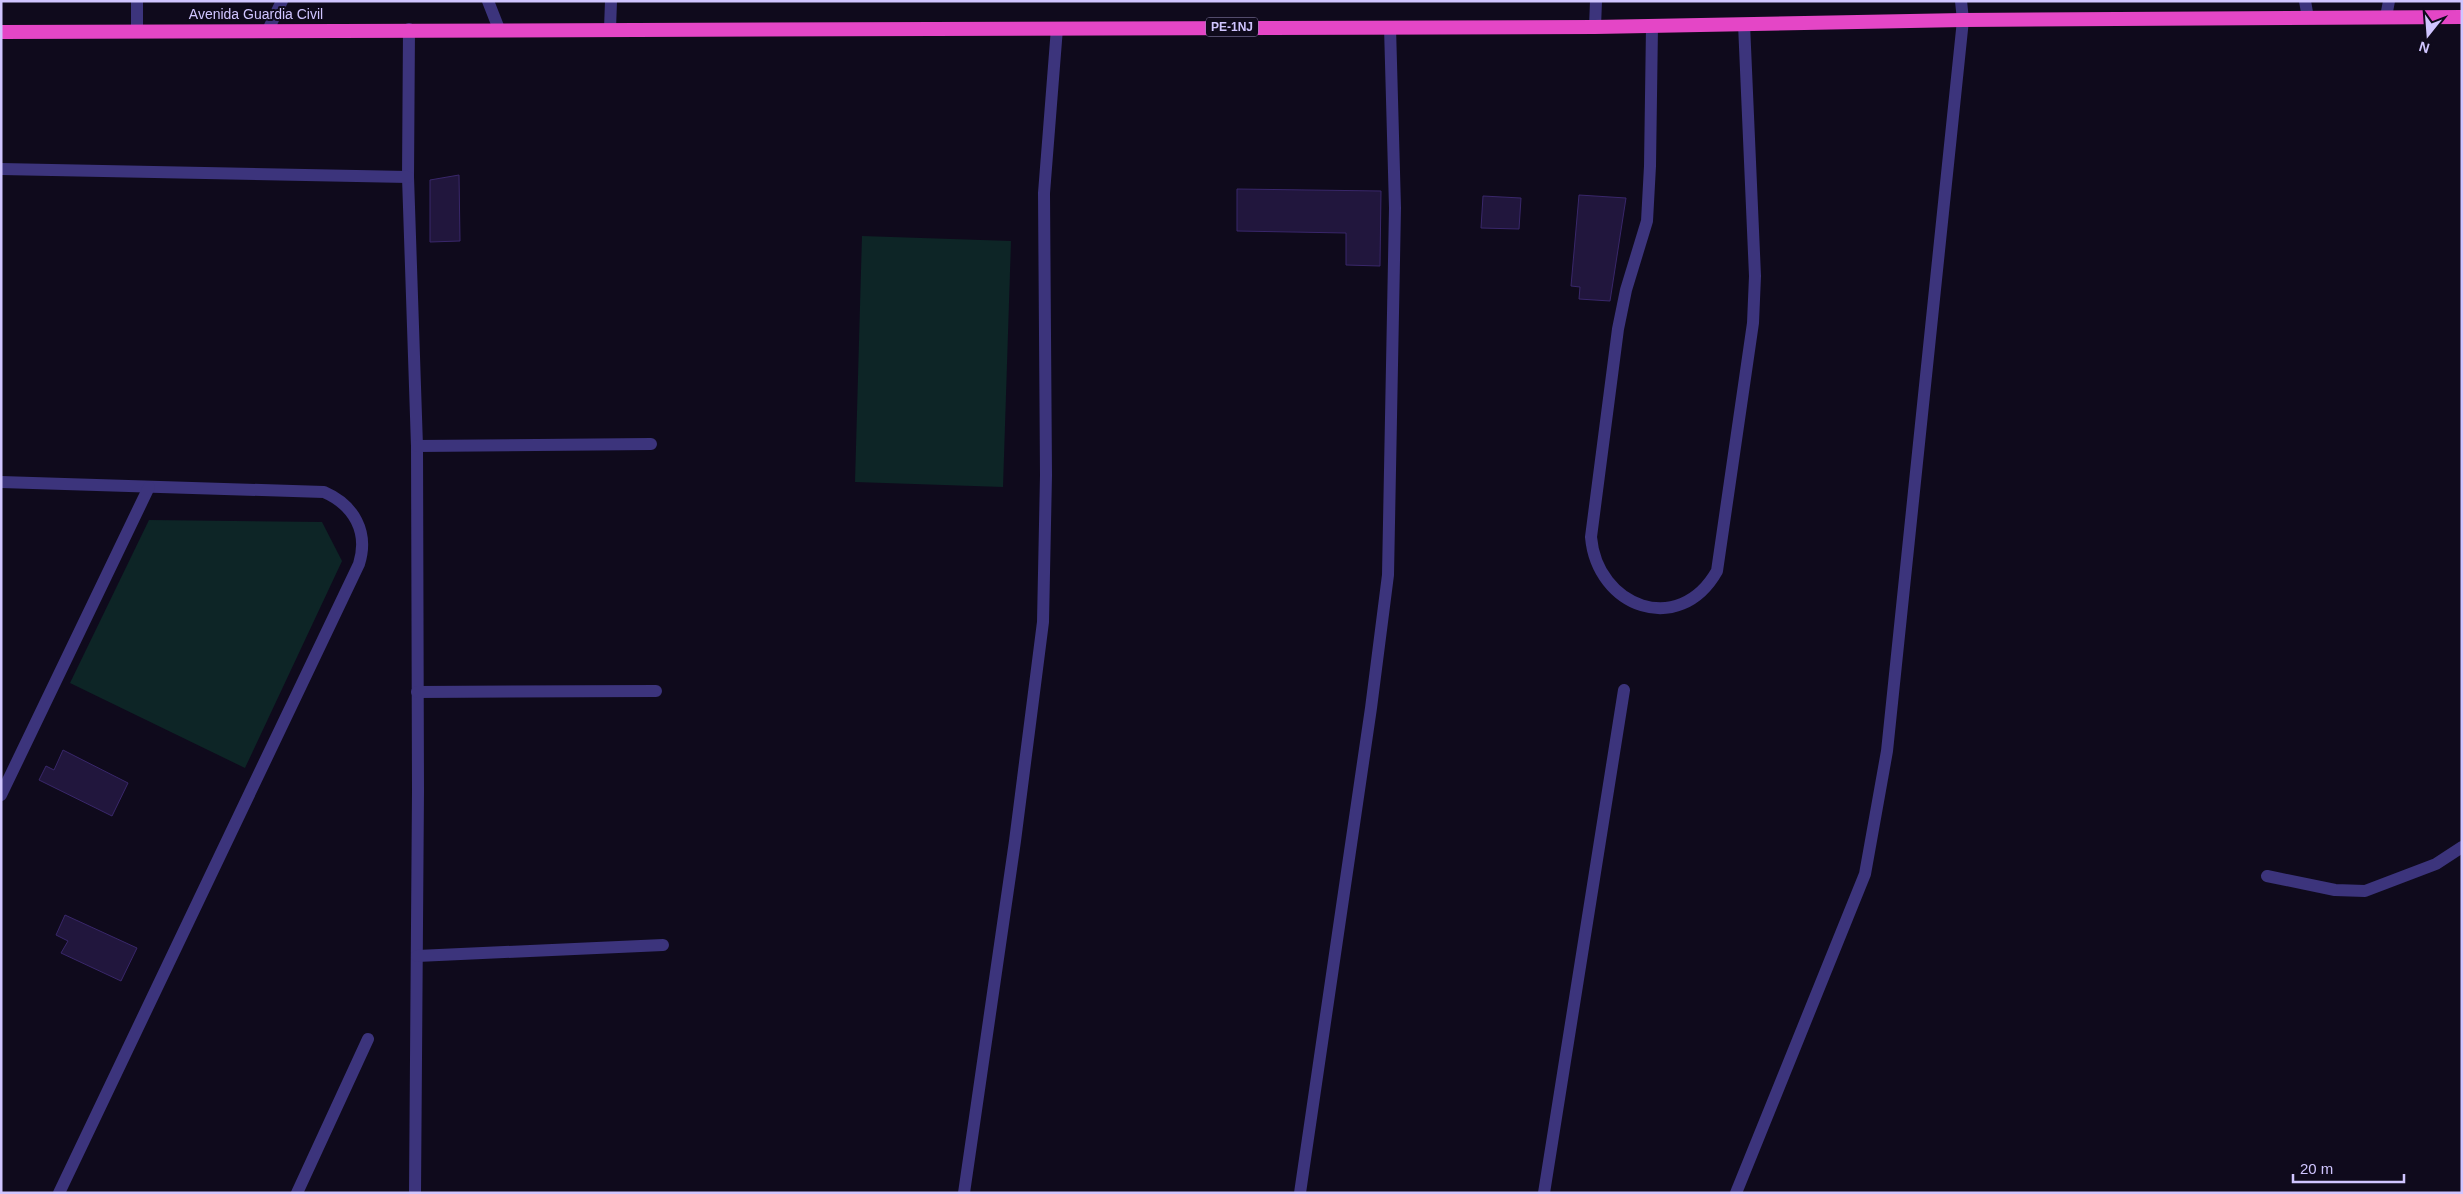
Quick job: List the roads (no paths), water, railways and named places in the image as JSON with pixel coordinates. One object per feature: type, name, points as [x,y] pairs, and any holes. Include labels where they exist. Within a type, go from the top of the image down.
[{"type":"highway","name":"Avenida Guardia Civil","points":[[1,32],[409,29],[1595,27],[1963,20],[2462,17]]},
{"type":"street","points":[[137,1],[137,31]]},
{"type":"street","points":[[268,30],[282,1]]},
{"type":"street","points":[[488,1],[499,29]]},
{"type":"street","points":[[610,29],[611,1]]},
{"type":"street","points":[[1595,27],[1596,1]]},
{"type":"street","points":[[1736,1193],[1865,874],[1887,751],[1963,20],[1961,1]]},
{"type":"street","points":[[2305,1],[2308,18]]},
{"type":"street","points":[[2386,17],[2389,1]]},
{"type":"street","points":[[1652,26],[1650,166],[1647,221],[1626,290],[1620,322],[1591,537],[1597,564],[1609,584],[1632,602],[1649,607],[1663,607],[1689,601],[1706,587],[1716,571],[1753,323],[1756,260],[1744,24]]},
{"type":"street","points":[[1300,1193],[1370,718],[1388,575],[1395,208],[1390,27]]},
{"type":"street","points":[[964,1193],[972,1127],[1016,841],[1043,622],[1046,475],[1044,193],[1057,28]]},
{"type":"street","points":[[409,29],[408,177],[417,446],[415,1193]]},
{"type":"street","points":[[1,169],[408,177]]},
{"type":"street","points":[[417,446],[651,444]]},
{"type":"street","points":[[1,482],[324,492],[345,504],[354,515],[362,536],[363,552],[355,573],[59,1193]]},
{"type":"street","points":[[1,795],[149,487]]},
{"type":"street","points":[[1544,1193],[1624,690]]},
{"type":"street","points":[[417,692],[656,691]]},
{"type":"street","points":[[2267,876],[2335,890],[2365,890],[2436,864],[2462,847]]},
{"type":"street","points":[[417,956],[663,945]]},
{"type":"street","points":[[297,1193],[368,1039]]}]
